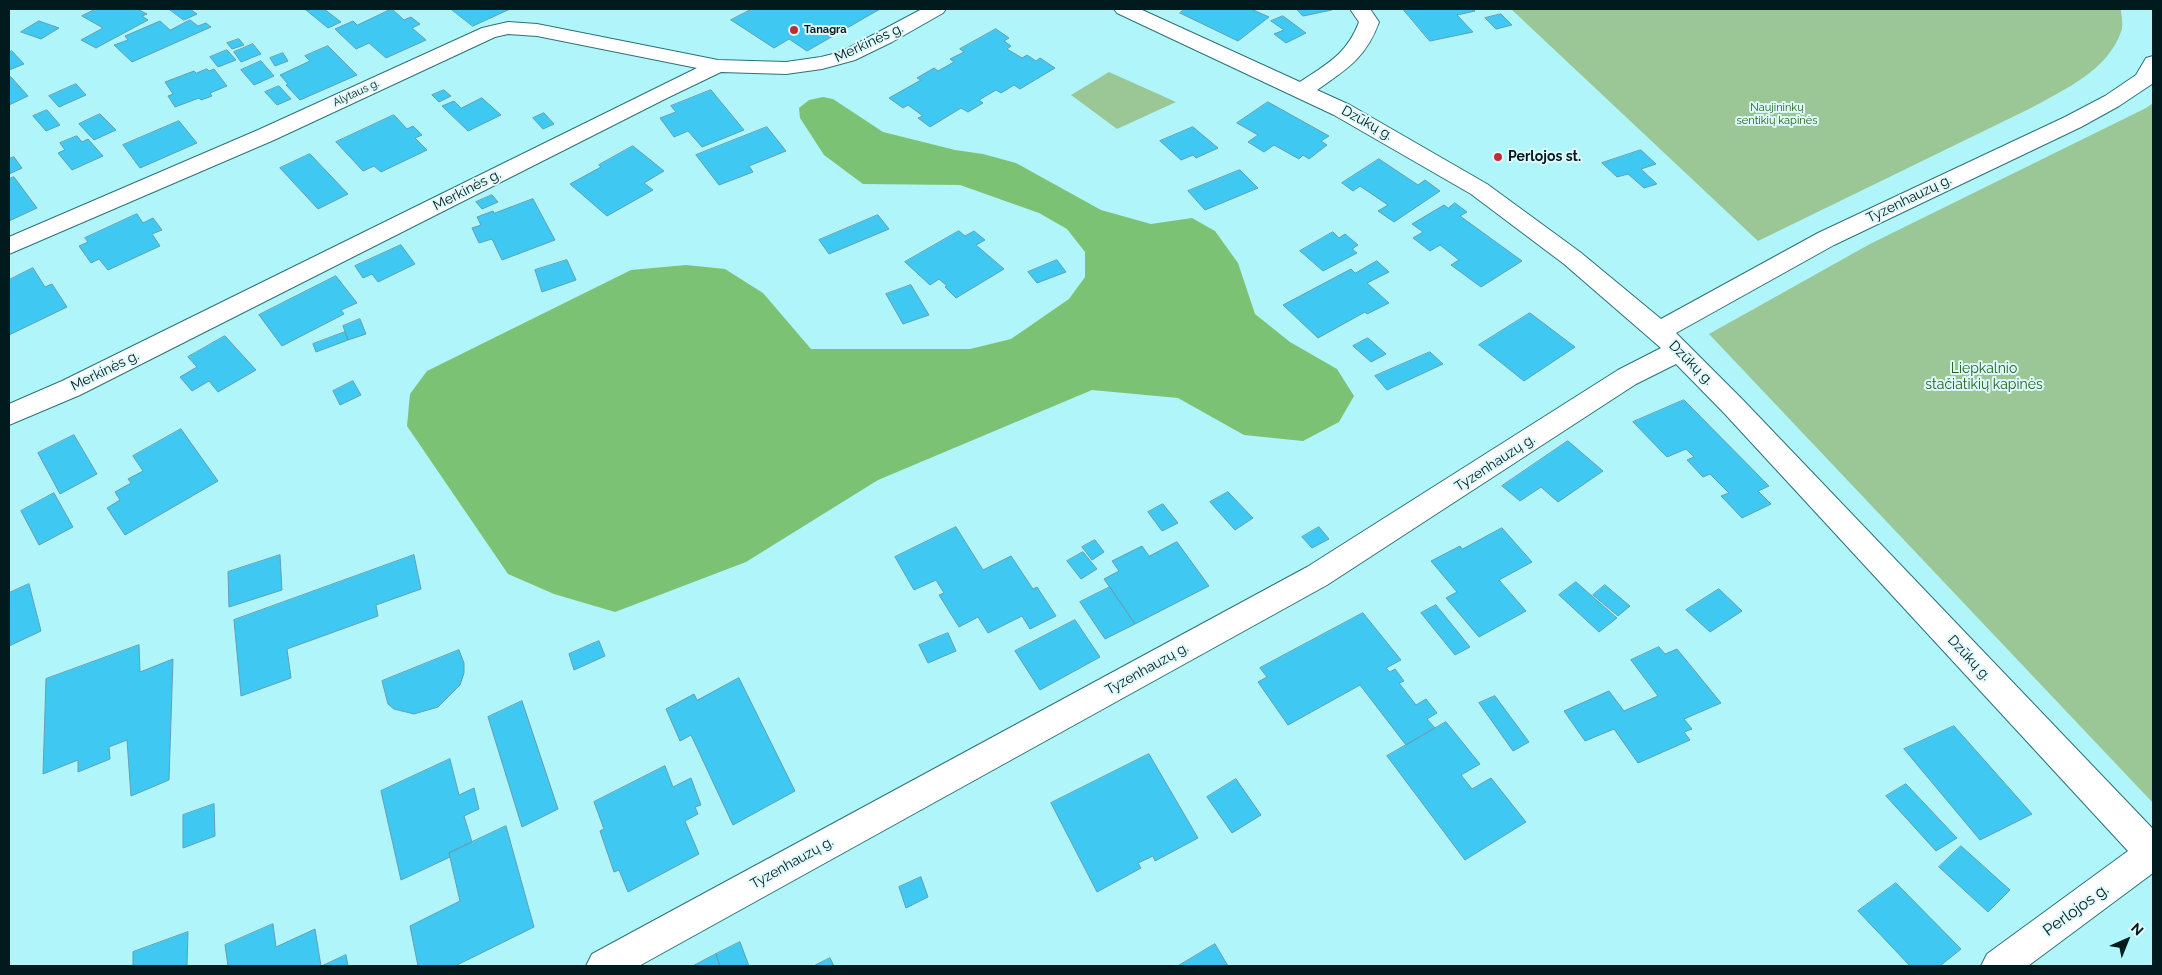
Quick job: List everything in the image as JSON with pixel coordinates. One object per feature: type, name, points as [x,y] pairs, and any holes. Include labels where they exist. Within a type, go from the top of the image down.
[{"type":"street","name":"Merkinės g.","points":[[9,415],[71,388],[652,97],[718,66],[786,68],[822,63],[848,56],[885,38],[936,9]]},
{"type":"street","name":"Dzūkų g.","points":[[1124,9],[1303,90],[1382,132],[1479,189],[1572,258],[1668,341],[1746,420],[2153,853]]},
{"type":"street","points":[[1303,90],[1340,64],[1362,41],[1369,22],[1360,9]]},
{"type":"street","name":"Alytaus g.","points":[[9,246],[266,135],[489,32],[508,28],[537,30],[718,66]]},
{"type":"street","name":"Tyzenhauzų g.","points":[[604,966],[1317,576],[1627,377],[1668,341],[1826,239],[2073,122],[2112,101],[2145,79],[2153,62]]},
{"type":"street","name":"Perlojos g.","points":[[1998,966],[2153,853]]},
{"type":"green space","name":"Naujininkų sentikių kapinės","points":[[1511,9],[2121,9],[2122,27],[2115,46],[2106,58],[2071,86],[2031,108],[1758,241]]},
{"type":"green space","points":[[1109,72],[1176,102],[1117,129],[1071,95]]},
{"type":"green space","points":[[823,97],[833,99],[883,132],[1016,163],[1101,210],[1151,224],[1192,218],[1215,231],[1238,263],[1255,314],[1290,342],[1337,369],[1354,396],[1339,422],[1303,441],[1244,435],[1178,398],[1092,390],[878,480],[746,562],[615,612],[554,594],[508,574],[407,426],[410,394],[427,371],[631,270],[686,265],[725,269],[763,293],[811,349],[970,349],[1011,339],[1069,299],[1085,277],[1085,252],[1067,229],[1039,213],[960,185],[863,184],[824,155],[800,118],[799,108],[809,100]]},
{"type":"green space","name":"Liepkalnio stačiatikių kapinės","points":[[2153,103],[2153,803],[1709,334],[1870,244]]},
{"type":"building","points":[[96,9],[137,9],[147,14],[142,16],[148,20],[96,48],[81,40],[103,28],[82,16]]},
{"type":"building","points":[[169,9],[190,9],[197,14],[184,20]]},
{"type":"building","points":[[324,9],[341,22],[328,28],[306,10]]},
{"type":"building","points":[[392,9],[404,20],[411,17],[420,24],[412,28],[426,40],[386,58],[369,43],[356,49],[335,29],[353,21],[357,25]]},
{"type":"building","points":[[451,9],[510,9],[473,26]]},
{"type":"building","name":"Tanagra","points":[[752,9],[880,9],[807,51],[789,39],[774,48],[731,20]]},
{"type":"building","points":[[1185,9],[1251,9],[1269,17],[1238,41],[1180,13]]},
{"type":"building","points":[[1297,9],[1331,9],[1332,10],[1303,16]]},
{"type":"building","points":[[1403,9],[1472,9],[1475,11],[1457,15],[1473,32],[1430,41]]},
{"type":"building","points":[[1501,14],[1512,25],[1496,29],[1485,18]]},
{"type":"building","points":[[1283,16],[1306,33],[1286,43],[1274,34],[1284,30],[1271,21]]},
{"type":"building","points":[[190,20],[198,26],[206,23],[211,27],[132,62],[114,45],[128,40],[125,36],[160,21],[170,30]]},
{"type":"building","points":[[39,21],[59,28],[41,39],[21,32]]},
{"type":"building","points":[[996,29],[1009,38],[1004,41],[1011,46],[1007,49],[1022,58],[1027,55],[1036,61],[1040,58],[1055,68],[1020,89],[1014,85],[1001,93],[996,90],[979,100],[983,103],[968,112],[961,108],[930,127],[918,118],[923,116],[908,105],[903,108],[889,98],[921,80],[917,78],[934,68],[938,71],[954,62],[950,59],[964,52],[960,49]]},
{"type":"building","points":[[239,39],[244,45],[232,49],[227,43]]},
{"type":"building","points":[[253,44],[261,54],[241,62],[234,52]]},
{"type":"building","points":[[328,46],[357,75],[300,100],[286,85],[288,84],[280,75],[310,61],[305,56]]},
{"type":"building","points":[[227,50],[236,60],[218,67],[210,57]]},
{"type":"building","points":[[12,51],[24,64],[9,70],[9,53]]},
{"type":"building","points":[[283,53],[288,61],[275,66],[270,58]]},
{"type":"building","points":[[261,61],[274,76],[254,85],[241,70]]},
{"type":"building","points":[[207,69],[209,71],[214,69],[227,86],[210,93],[212,96],[201,100],[199,98],[175,107],[168,96],[173,94],[165,82],[194,71],[196,73]]},
{"type":"building","points":[[11,77],[28,96],[9,105],[9,78]]},
{"type":"building","points":[[76,84],[86,95],[59,107],[49,96]]},
{"type":"building","points":[[279,86],[291,99],[277,105],[265,92]]},
{"type":"building","points":[[444,90],[451,96],[439,102],[432,95]]},
{"type":"building","points":[[711,90],[744,130],[702,147],[688,131],[674,137],[660,118],[676,112],[671,106]]},
{"type":"building","points":[[482,98],[501,115],[468,131],[442,106],[454,101],[461,108]]},
{"type":"building","points":[[1268,102],[1329,136],[1321,141],[1327,145],[1309,159],[1303,155],[1299,159],[1274,145],[1264,152],[1248,142],[1258,135],[1237,123]]},
{"type":"building","points":[[47,110],[60,125],[46,131],[33,116]]},
{"type":"building","points":[[544,113],[554,124],[543,129],[533,118]]},
{"type":"building","points":[[100,114],[116,130],[94,140],[79,124]]},
{"type":"building","points":[[394,115],[407,129],[413,126],[422,135],[415,138],[427,150],[381,172],[374,166],[363,171],[336,142]]},
{"type":"building","points":[[179,121],[197,143],[140,168],[123,145]]},
{"type":"building","points":[[767,127],[786,151],[749,166],[753,172],[719,185],[696,155]]},
{"type":"building","points":[[1193,127],[1218,148],[1196,158],[1193,155],[1181,160],[1160,141]]},
{"type":"building","points":[[77,136],[82,142],[88,139],[103,156],[72,170],[58,153],[65,150],[60,143]]},
{"type":"building","points":[[633,146],[664,171],[644,183],[653,190],[607,216],[570,184]]},
{"type":"building","points":[[1641,150],[1656,164],[1641,169],[1657,184],[1644,188],[1628,174],[1617,177],[1602,163]]},
{"type":"building","points":[[310,154],[348,194],[318,209],[280,168]]},
{"type":"building","points":[[14,157],[22,168],[9,174],[9,159]]},
{"type":"building","points":[[1379,159],[1418,185],[1425,180],[1440,191],[1394,222],[1378,211],[1388,205],[1360,186],[1353,191],[1342,183]]},
{"type":"building","points":[[1240,170],[1258,188],[1205,210],[1188,191]]},
{"type":"building","points":[[14,177],[37,208],[9,221],[9,179]]},
{"type":"building","points":[[492,195],[498,202],[482,209],[476,202]]},
{"type":"building","points":[[533,199],[555,240],[502,260],[492,239],[479,243],[472,228],[481,225],[477,217]]},
{"type":"building","points":[[1455,203],[1467,212],[1460,216],[1522,261],[1481,287],[1451,265],[1459,260],[1440,245],[1430,251],[1413,238],[1423,232],[1412,224],[1444,205],[1448,208]]},
{"type":"building","points":[[137,214],[143,223],[153,218],[162,230],[152,234],[160,246],[108,270],[99,259],[91,263],[79,246],[88,242],[85,238]]},
{"type":"building","points":[[878,215],[889,229],[829,254],[819,240]]},
{"type":"building","points":[[959,231],[965,236],[974,231],[985,240],[976,245],[1004,269],[956,298],[939,279],[930,285],[905,262]]},
{"type":"building","points":[[1333,232],[1339,238],[1345,234],[1358,245],[1352,249],[1357,253],[1323,271],[1300,251]]},
{"type":"building","points":[[401,245],[415,264],[378,282],[372,274],[363,278],[355,266]]},
{"type":"building","points":[[567,260],[576,280],[542,292],[535,270]]},
{"type":"building","points":[[1057,260],[1066,272],[1037,283],[1028,272]]},
{"type":"building","points":[[1377,261],[1389,272],[1367,283],[1389,303],[1367,314],[1365,312],[1318,338],[1283,305],[1351,269],[1355,273]]},
{"type":"building","points":[[33,268],[45,287],[52,284],[67,307],[9,335],[9,280]]},
{"type":"building","points":[[336,276],[357,303],[341,310],[344,314],[282,346],[259,315]]},
{"type":"building","points":[[911,285],[929,315],[903,324],[886,294]]},
{"type":"building","points":[[1530,313],[1575,347],[1524,381],[1479,345]]},
{"type":"building","points":[[360,319],[366,334],[348,340],[343,326]]},
{"type":"building","points":[[345,332],[348,340],[316,352],[313,344]]},
{"type":"building","points":[[225,336],[256,370],[218,392],[209,381],[192,391],[180,377],[197,367],[188,357]]},
{"type":"building","points":[[1368,338],[1386,354],[1371,362],[1353,346]]},
{"type":"building","points":[[1430,352],[1443,364],[1387,390],[1375,376]]},
{"type":"building","points":[[353,381],[361,395],[340,405],[333,391]]},
{"type":"building","points":[[1684,400],[1769,486],[1758,491],[1771,504],[1742,518],[1721,496],[1729,493],[1710,474],[1703,477],[1687,460],[1694,457],[1686,449],[1667,457],[1633,422]]},
{"type":"building","points":[[181,429],[218,481],[125,535],[107,508],[120,500],[115,492],[131,483],[128,479],[143,471],[133,456]]},
{"type":"building","points":[[74,435],[97,474],[60,494],[38,453]]},
{"type":"building","points":[[1568,441],[1603,471],[1558,502],[1541,487],[1520,501],[1502,486]]},
{"type":"building","points":[[1228,492],[1253,518],[1235,530],[1210,502]]},
{"type":"building","points":[[54,493],[73,527],[39,545],[21,511]]},
{"type":"building","points":[[1163,504],[1178,523],[1162,531],[1148,512]]},
{"type":"building","points":[[956,527],[983,570],[1011,556],[1033,589],[1037,587],[1056,616],[1030,629],[1022,616],[988,633],[978,617],[959,627],[939,595],[944,593],[936,580],[914,590],[895,557]]},
{"type":"building","points":[[1319,527],[1329,539],[1312,548],[1302,537]]},
{"type":"building","points":[[1502,528],[1532,562],[1499,580],[1526,611],[1479,637],[1446,598],[1457,592],[1431,561],[1460,546],[1462,549]]},
{"type":"building","points":[[1095,540],[1104,552],[1092,560],[1082,547]]},
{"type":"building","points":[[1177,542],[1209,586],[1135,624],[1104,579],[1119,571],[1112,561],[1142,546],[1149,556]]},
{"type":"building","points":[[1083,552],[1097,569],[1081,579],[1067,561]]},
{"type":"building","points":[[280,555],[282,590],[229,607],[228,572]]},
{"type":"building","points":[[414,555],[421,589],[376,605],[378,616],[287,649],[291,678],[241,696],[234,620]]},
{"type":"building","points":[[1576,582],[1617,618],[1599,632],[1559,595]]},
{"type":"building","points":[[29,584],[41,631],[9,646],[9,593]]},
{"type":"building","points":[[1605,585],[1630,606],[1618,616],[1593,595]]},
{"type":"building","points":[[1110,587],[1135,624],[1105,639],[1080,602]]},
{"type":"building","points":[[1719,589],[1742,611],[1710,632],[1686,610]]},
{"type":"building","points":[[1436,605],[1470,647],[1455,655],[1421,613]]},
{"type":"building","points":[[1363,613],[1401,660],[1386,668],[1390,672],[1395,669],[1404,681],[1399,683],[1416,705],[1426,699],[1437,713],[1427,719],[1435,728],[1406,745],[1360,685],[1288,725],[1258,682],[1267,677],[1260,668]]},
{"type":"building","points":[[1075,620],[1100,657],[1040,690],[1015,651]]},
{"type":"building","points":[[948,633],[956,651],[928,663],[919,645]]},
{"type":"building","points":[[599,641],[605,656],[574,670],[569,654]]},
{"type":"building","points":[[139,645],[140,672],[173,659],[169,780],[131,796],[127,740],[109,747],[110,759],[78,772],[78,760],[43,774],[46,679]]},
{"type":"building","points":[[1659,647],[1665,654],[1677,649],[1721,703],[1684,719],[1692,729],[1684,732],[1690,740],[1638,763],[1614,729],[1585,741],[1564,711],[1609,691],[1624,711],[1658,696],[1631,660]]},
{"type":"building","points":[[459,650],[464,663],[464,673],[460,685],[438,707],[414,714],[394,709],[388,704],[382,681]]},
{"type":"building","points":[[739,678],[795,791],[733,825],[691,735],[680,741],[666,709],[694,694],[697,700]]},
{"type":"building","points":[[1495,696],[1529,742],[1513,751],[1479,703]]},
{"type":"building","points":[[522,701],[558,809],[522,827],[488,717]]},
{"type":"building","points":[[1446,722],[1480,764],[1461,775],[1472,789],[1491,778],[1526,822],[1465,860],[1387,756]]},
{"type":"building","points":[[1954,726],[2032,814],[1980,840],[1904,749]]},
{"type":"building","points":[[1149,754],[1198,838],[1155,861],[1153,856],[1138,863],[1141,868],[1097,892],[1051,803]]},
{"type":"building","points":[[450,759],[459,795],[474,788],[479,809],[464,816],[472,842],[449,853],[450,857],[401,880],[381,791]]},
{"type":"building","points":[[665,766],[673,787],[691,778],[701,805],[695,807],[698,814],[685,821],[699,854],[628,892],[619,870],[614,872],[600,831],[604,829],[594,802]]},
{"type":"building","points":[[1236,779],[1261,815],[1232,833],[1207,797]]},
{"type":"building","points":[[1906,784],[1957,838],[1936,851],[1886,796]]},
{"type":"building","points":[[214,804],[215,836],[183,848],[183,815]]},
{"type":"building","points":[[506,826],[534,927],[455,966],[418,966],[410,926],[460,901],[449,853]]},
{"type":"building","points":[[1961,846],[2010,890],[1988,912],[1939,867]]},
{"type":"building","points":[[921,877],[928,897],[906,908],[899,887]]},
{"type":"building","points":[[1896,883],[1961,949],[1940,966],[1910,966],[1858,911]]},
{"type":"building","points":[[273,924],[276,947],[315,929],[321,966],[228,966],[225,945]]},
{"type":"building","points":[[188,932],[187,966],[133,966],[133,952]]},
{"type":"building","points":[[740,942],[749,966],[720,966],[716,954]]},
{"type":"building","points":[[1215,944],[1228,966],[1178,966]]},
{"type":"building","points":[[716,954],[720,966],[693,966]]},
{"type":"building","points":[[346,955],[348,966],[322,966]]},
{"type":"building","points":[[830,958],[834,966],[814,966]]},
{"type":"place","name":"Tanagra","points":[[794,30]]},
{"type":"place","name":"Perlojos st.","points":[[1498,157]]}]
